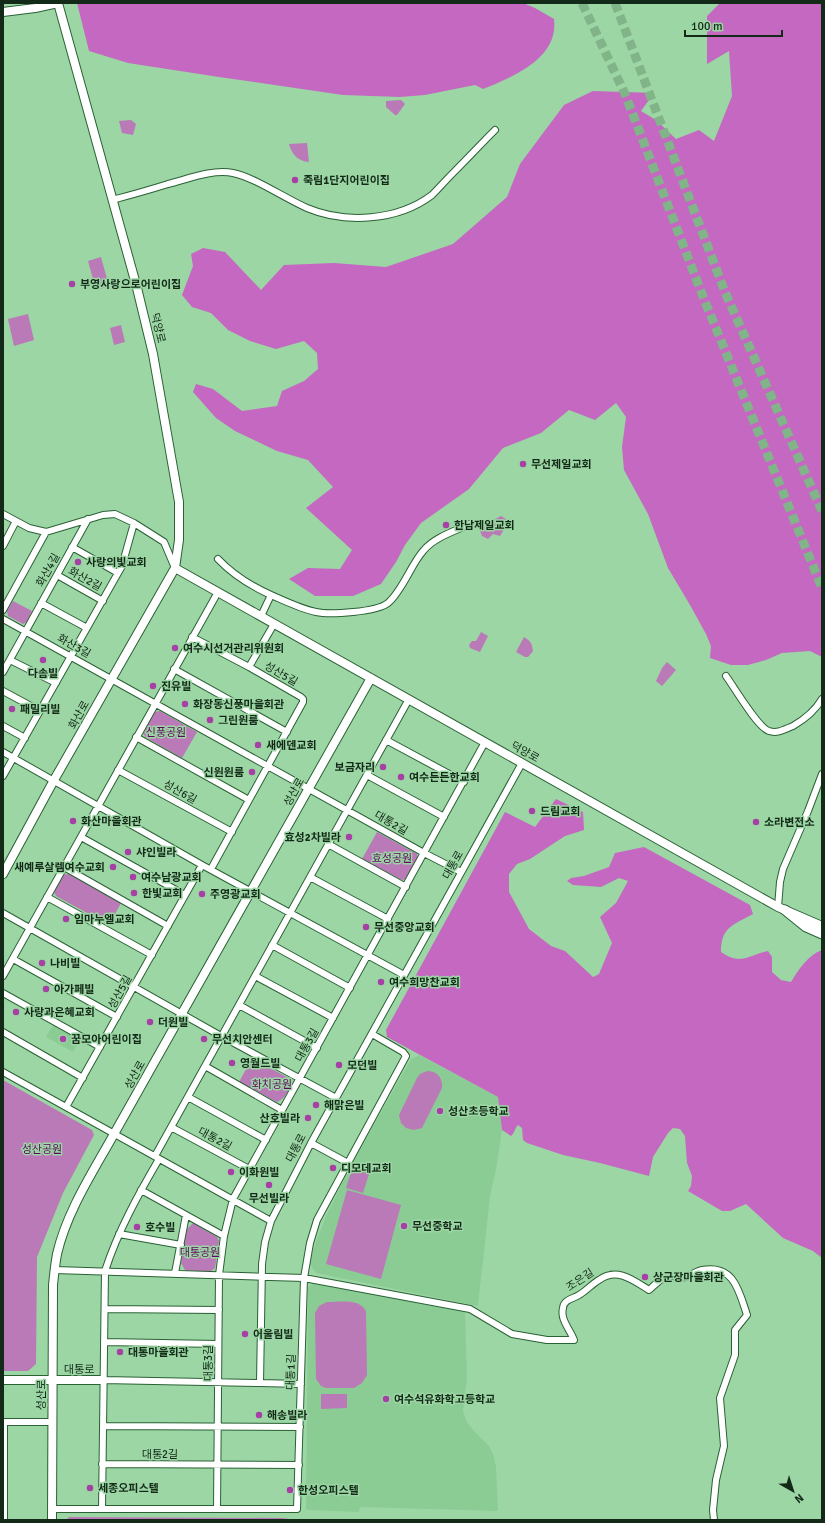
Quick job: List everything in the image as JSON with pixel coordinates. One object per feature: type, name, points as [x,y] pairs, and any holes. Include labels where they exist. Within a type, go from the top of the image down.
[{"type":"main road","points":[[781,909],[806,927],[822,934]]},
{"type":"street","points":[[3,12],[35,8],[58,3]]},
{"type":"street","name":"덕양로","points":[[58,3],[137,288],[153,354],[178,502],[179,534],[175,568],[781,909],[822,926]]},
{"type":"street","points":[[112,200],[191,178],[222,173],[233,173],[296,203],[321,213],[358,218],[391,213],[415,204],[432,194],[495,130]]},
{"type":"street","points":[[3,514],[29,528],[46,532],[103,515],[115,514],[134,523],[164,542],[175,568]]},
{"type":"street","name":"화산4길","points":[[26,631],[88,519]]},
{"type":"street","points":[[3,546],[16,521]]},
{"type":"street","name":"화산2길","points":[[3,776],[124,563],[134,523]]},
{"type":"street","points":[[218,559],[228,570],[240,579],[271,595],[314,612],[323,614],[356,612],[378,608],[388,603],[396,594],[424,550],[433,542],[470,524]]},
{"type":"street","name":"화산4길","points":[[3,610],[46,532]]},
{"type":"street","name":"화산2길","points":[[72,547],[118,573]]},
{"type":"street","name":"화산로","points":[[3,874],[54,780],[175,568]]},
{"type":"street","name":"화산2길","points":[[57,575],[102,601]]},
{"type":"street","points":[[3,976],[218,592]]},
{"type":"street","points":[[261,616],[271,595]]},
{"type":"street","points":[[41,603],[87,628]]},
{"type":"street","name":"화산3길","points":[[3,618],[156,703]]},
{"type":"street","name":"성산5길","points":[[211,869],[303,702],[303,699],[249,667],[274,624]]},
{"type":"street","points":[[3,672],[26,631]]},
{"type":"street","points":[[192,637],[249,667]]},
{"type":"street","points":[[10,660],[56,684]]},
{"type":"street","points":[[174,669],[287,732]]},
{"type":"street","points":[[726,676],[757,721],[765,730],[769,731],[780,731],[796,724],[812,712],[822,699]]},
{"type":"street","name":"성산로","points":[[52,1520],[52,1315],[55,1270],[58,1253],[70,1217],[114,1134],[370,678]]},
{"type":"street","points":[[3,691],[40,711]]},
{"type":"street","points":[[102,1509],[105,1271],[118,1234],[157,1158],[171,1127],[204,1066],[409,699]]},
{"type":"street","points":[[156,703],[268,766]]},
{"type":"street","points":[[3,726],[25,738]]},
{"type":"street","points":[[136,737],[249,800]]},
{"type":"street","points":[[386,740],[464,782]]},
{"type":"street","name":"대통3길","points":[[217,1509],[219,1275],[224,1236],[233,1200],[485,742]]},
{"type":"street","points":[[3,752],[202,865],[404,976]]},
{"type":"street","name":"대통로","points":[[3,1380],[218,1381],[260,1383],[261,1276],[263,1249],[271,1221],[311,1143],[522,763]]},
{"type":"street","name":"대통2길","points":[[268,766],[461,872]]},
{"type":"street","name":"성산6길","points":[[118,770],[232,832]]},
{"type":"street","points":[[781,909],[780,882],[783,869],[822,774]]},
{"type":"street","points":[[367,775],[444,817]]},
{"type":"street","points":[[81,837],[185,895]]},
{"type":"street","points":[[328,844],[406,887]]},
{"type":"street","name":"성산5길","points":[[66,1107],[202,865]]},
{"type":"street","points":[[64,867],[168,926]]},
{"type":"street","points":[[310,877],[388,919]]},
{"type":"street","points":[[47,897],[152,955]]},
{"type":"street","points":[[3,912],[182,1014],[336,1098]]},
{"type":"street","points":[[272,945],[350,988]]},
{"type":"street","points":[[13,959],[117,1017]]},
{"type":"street","points":[[255,976],[333,1018]]},
{"type":"street","points":[[3,993],[100,1047]]},
{"type":"street","points":[[239,1005],[316,1048]]},
{"type":"street","points":[[3,1032],[83,1078]]},
{"type":"street","name":"대통1길","points":[[52,1509],[297,1508],[304,1278],[310,1243],[317,1220],[406,1056],[403,1052],[372,1034]]},
{"type":"street","points":[[204,1066],[282,1110]]},
{"type":"street","points":[[3,1072],[271,1221]]},
{"type":"street","points":[[188,1096],[266,1140]]},
{"type":"street","name":"대통2길","points":[[171,1127],[249,1169]]},
{"type":"street","points":[[311,1143],[348,1163]]},
{"type":"street","points":[[141,1190],[224,1236]]},
{"type":"street","points":[[175,1273],[186,1215]]},
{"type":"street","points":[[118,1234],[181,1245]]},
{"type":"street","name":"조은길","points":[[304,1278],[470,1309],[512,1334],[542,1340],[574,1340],[565,1323],[563,1314],[564,1305],[570,1299],[580,1295],[598,1280],[606,1276],[616,1274],[624,1275],[650,1290],[661,1280],[670,1276],[684,1277],[699,1271],[711,1269],[727,1274],[735,1283],[747,1315],[734,1330],[735,1355],[720,1398],[724,1446],[716,1480],[713,1510],[714,1520]]},
{"type":"street","points":[[55,1270],[304,1278]]},
{"type":"street","points":[[104,1309],[218,1310]]},
{"type":"street","points":[[104,1342],[218,1344]]},
{"type":"street","points":[[260,1383],[301,1384]]},
{"type":"street","points":[[4,1520],[4,1422],[52,1422]]},
{"type":"street","points":[[103,1426],[300,1427]]},
{"type":"street","name":"대통2길","points":[[102,1464],[217,1465]]},
{"type":"street","points":[[217,1465],[299,1465]]},
{"type":"shaded area","points":[[77,3],[523,3],[554,19],[554,33],[549,45],[541,56],[531,64],[507,79],[483,89],[475,85],[425,95],[400,97],[343,95],[128,63],[89,51]]},
{"type":"shaded area","points":[[720,3],[822,3],[822,657],[810,651],[782,653],[766,660],[748,665],[731,665],[710,658],[711,646],[706,634],[668,568],[648,514],[624,470],[622,447],[626,417],[616,403],[595,420],[569,410],[541,433],[503,448],[469,489],[421,523],[405,545],[396,562],[381,584],[353,596],[315,596],[289,579],[308,568],[340,569],[352,550],[306,508],[333,487],[308,460],[277,451],[235,431],[216,418],[193,392],[196,384],[213,389],[242,411],[277,406],[282,391],[304,381],[318,369],[317,353],[304,341],[276,349],[250,341],[228,330],[211,313],[192,307],[182,295],[193,266],[191,254],[203,248],[225,252],[261,290],[284,265],[334,263],[386,267],[453,244],[507,197],[520,164],[564,105],[593,91],[654,93],[641,111],[656,120],[676,139],[699,130],[714,141],[732,96],[729,51],[707,64],[707,16]]},
{"type":"shaded area","points":[[556,799],[583,812],[584,830],[565,836],[530,859],[517,864],[509,874],[509,892],[529,929],[551,946],[565,951],[593,977],[599,974],[612,943],[600,917],[616,903],[628,881],[619,878],[601,887],[573,885],[567,881],[571,878],[584,876],[609,867],[615,853],[644,847],[750,905],[753,914],[734,924],[726,932],[723,937],[721,952],[739,959],[768,951],[772,957],[772,972],[781,980],[791,982],[808,959],[812,955],[822,950],[822,1258],[813,1251],[783,1238],[746,1204],[730,1211],[722,1211],[688,1191],[691,1186],[692,1176],[687,1163],[685,1136],[680,1129],[673,1128],[668,1133],[653,1157],[649,1176],[563,1155],[527,1143],[523,1140],[522,1128],[518,1125],[511,1136],[502,1130],[498,1097],[387,1037],[386,1030],[505,812],[535,827]]},
{"type":"shaded area","name":"꿈모아어린이집","points":[[53,1025],[80,1040],[73,1052],[46,1037]]},
{"type":"shaded area","points":[[419,1055],[498,1097],[502,1130],[490,1196],[478,1306],[316,1273],[309,1263],[327,1214],[354,1160],[411,1059]]},
{"type":"shaded area","name":"여수석유화학고등학교","points":[[313,1283],[465,1312],[467,1378],[463,1411],[467,1422],[489,1446],[493,1454],[496,1467],[498,1511],[360,1507],[359,1512],[306,1509],[308,1288]]},
{"type":"green space","points":[[401,100],[405,104],[397,115],[386,107],[386,101]]},
{"type":"green space","points":[[131,120],[136,124],[133,135],[122,133],[119,121]]},
{"type":"green space","points":[[307,143],[309,162],[296,157],[289,144]]},
{"type":"green space","points":[[101,257],[109,286],[96,290],[88,261]]},
{"type":"green space","points":[[28,314],[34,340],[14,346],[8,319]]},
{"type":"green space","points":[[121,325],[125,342],[114,345],[110,328]]},
{"type":"green space","points":[[501,516],[509,521],[500,536],[493,534],[488,539],[482,536],[479,528]]},
{"type":"green space","points":[[13,601],[32,611],[27,622],[23,624],[8,616],[7,611]]},
{"type":"green space","points":[[481,632],[488,636],[480,652],[470,648],[469,645],[472,641],[476,641]]},
{"type":"green space","points":[[524,637],[530,641],[533,649],[528,657],[516,652]]},
{"type":"green space","points":[[667,662],[676,670],[662,686],[656,681],[662,668]]},
{"type":"green space","name":"신풍공원","points":[[160,711],[197,732],[182,758],[145,737],[143,732],[154,712]]},
{"type":"green space","name":"효성공원","points":[[377,832],[417,854],[418,859],[407,879],[402,880],[362,859]]},
{"type":"green space","points":[[69,874],[121,903],[109,925],[56,896],[53,890],[61,875]]},
{"type":"green space","name":"화치공원","points":[[252,1058],[290,1079],[289,1090],[285,1096],[277,1102],[239,1082]]},
{"type":"green space","points":[[427,1071],[434,1072],[439,1076],[442,1088],[422,1128],[414,1130],[406,1128],[401,1123],[399,1115],[417,1078],[420,1074]]},
{"type":"green space","name":"성산공원","points":[[3,1080],[92,1130],[94,1135],[63,1193],[37,1257],[36,1364],[28,1371],[3,1371]]},
{"type":"green space","points":[[354,1163],[371,1168],[363,1193],[346,1188]]},
{"type":"green space","points":[[347,1190],[401,1205],[381,1279],[326,1264]]},
{"type":"green space","name":"대통공원","points":[[193,1223],[217,1237],[219,1241],[215,1268],[210,1272],[185,1270],[181,1263],[187,1229]]},
{"type":"green space","points":[[327,1302],[354,1302],[363,1307],[366,1311],[367,1375],[362,1383],[354,1388],[326,1388],[321,1386],[316,1379],[315,1313],[319,1306]]},
{"type":"green space","points":[[321,1394],[347,1394],[347,1408],[321,1409]]},
{"type":"green space","points":[[69,1517],[282,1518],[296,1520],[66,1520]]},
{"type":"tunnel","points":[[582,3],[625,94],[704,299],[822,588]]},
{"type":"tunnel","points":[[615,3],[725,292],[822,511]]},
{"type":"place","name":"죽림1단지어린이집","points":[[295,180]]},
{"type":"place","name":"부영사랑으로어린이집","points":[[72,284]]},
{"type":"place","name":"무선제일교회","points":[[523,464]]},
{"type":"place","name":"한남제일교회","points":[[446,525]]},
{"type":"place","name":"사랑의빛교회","points":[[78,562]]},
{"type":"place","name":"여수시선거관리위원회","points":[[175,648]]},
{"type":"place","name":"다솜빌","points":[[43,660]]},
{"type":"place","name":"진유빌","points":[[153,686]]},
{"type":"place","name":"화장동신풍마을회관","points":[[185,704]]},
{"type":"place","name":"패밀리빌","points":[[12,709]]},
{"type":"place","name":"그린원룸","points":[[210,720]]},
{"type":"place","name":"새에덴교회","points":[[258,745]]},
{"type":"place","name":"보금자리","points":[[383,767]]},
{"type":"place","name":"신원원룸","points":[[252,772]]},
{"type":"place","name":"여수든든한교회","points":[[401,777]]},
{"type":"place","name":"드림교회","points":[[532,811]]},
{"type":"place","name":"화산마을회관","points":[[73,821]]},
{"type":"place","name":"소라변전소","points":[[756,822]]},
{"type":"place","name":"효성2차빌라","points":[[349,837]]},
{"type":"place","name":"샤인빌라","points":[[128,852]]},
{"type":"place","name":"새예루살렘여수교회","points":[[113,867]]},
{"type":"place","name":"여수남광교회","points":[[133,877]]},
{"type":"place","name":"한빛교회","points":[[134,893]]},
{"type":"place","name":"주영광교회","points":[[202,894]]},
{"type":"place","name":"임마누엘교회","points":[[66,919]]},
{"type":"place","name":"무선중앙교회","points":[[366,927]]},
{"type":"place","name":"나비빌","points":[[42,963]]},
{"type":"place","name":"여수희망찬교회","points":[[381,982]]},
{"type":"place","name":"아가페빌","points":[[46,989]]},
{"type":"place","name":"사랑과은혜교회","points":[[16,1012]]},
{"type":"place","name":"더원빌","points":[[150,1022]]},
{"type":"place","name":"꿈모아어린이집","points":[[63,1039]]},
{"type":"place","name":"무선치안센터","points":[[204,1039]]},
{"type":"place","name":"영월드빌","points":[[232,1063]]},
{"type":"place","name":"모던빌","points":[[339,1065]]},
{"type":"place","name":"해맑은빌","points":[[316,1105]]},
{"type":"place","name":"성산초등학교","points":[[440,1111]]},
{"type":"place","name":"산호빌라","points":[[308,1118]]},
{"type":"place","name":"디모데교회","points":[[333,1168]]},
{"type":"place","name":"이화원빌","points":[[231,1172]]},
{"type":"place","name":"무선빌라","points":[[269,1185]]},
{"type":"place","name":"무선중학교","points":[[404,1226]]},
{"type":"place","name":"호수빌","points":[[137,1227]]},
{"type":"place","name":"상군장마을회관","points":[[645,1277]]},
{"type":"place","name":"어울림빌","points":[[245,1334]]},
{"type":"place","name":"대통마을회관","points":[[120,1352]]},
{"type":"place","name":"여수석유화학고등학교","points":[[386,1399]]},
{"type":"place","name":"해송빌라","points":[[259,1415]]},
{"type":"place","name":"세종오피스텔","points":[[90,1488]]},
{"type":"place","name":"한성오피스텔","points":[[290,1490]]}]
